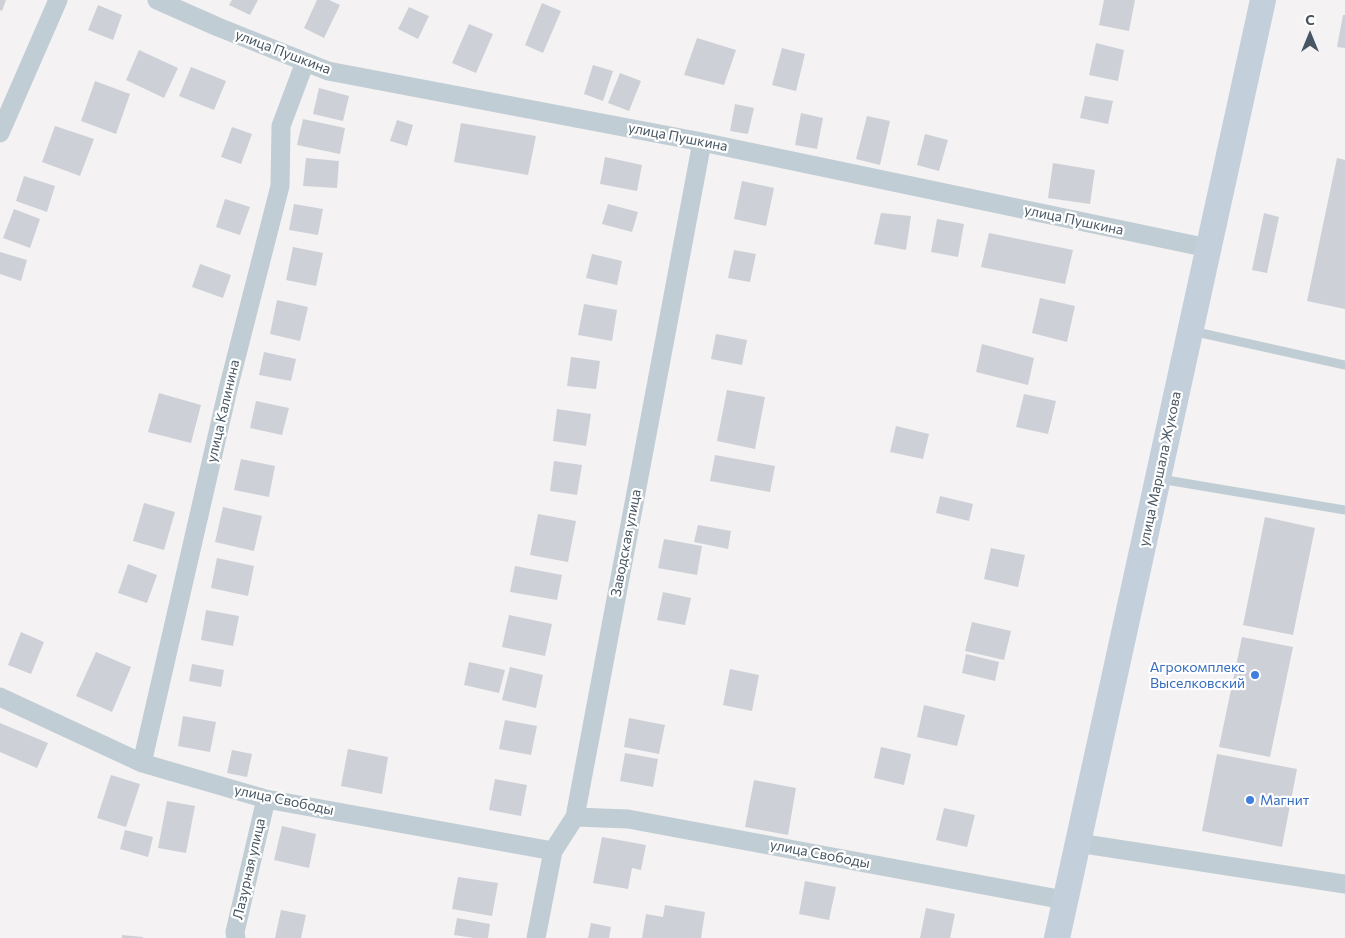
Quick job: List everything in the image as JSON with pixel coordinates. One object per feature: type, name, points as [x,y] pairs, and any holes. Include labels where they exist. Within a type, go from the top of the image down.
[{"type":"main road","name":"улица Маршала Жукова","points":[[1057,938],[1263,0]]},
{"type":"street","points":[[0,133],[58,0]]},
{"type":"street","name":"улица Пушкина","points":[[157,0],[218,27],[328,71],[702,142],[1208,248]]},
{"type":"street","name":"улица Калинина","points":[[142,763],[228,388],[280,186],[280,126],[305,62]]},
{"type":"street","name":"Заводская улица","points":[[536,938],[553,851],[575,817],[702,142]]},
{"type":"street","name":"улица Свободы","points":[[0,697],[142,763],[266,799],[553,851]]},
{"type":"street","name":"Лазурная улица","points":[[236,938],[235,932],[266,799]]},
{"type":"street","name":"улица Свободы","points":[[575,817],[628,819],[1064,900]]},
{"type":"street","points":[[1078,843],[1345,884]]},
{"type":"lane","points":[[1190,331],[1345,365]]},
{"type":"lane","points":[[1158,479],[1345,510]]},
{"type":"building","points":[[0,0],[6,0],[2,11],[0,10]]},
{"type":"building","points":[[232,0],[258,0],[250,15],[229,5]]},
{"type":"building","points":[[317,0],[329,0],[340,5],[324,38],[304,28]]},
{"type":"building","points":[[1104,0],[1135,0],[1129,31],[1099,25]]},
{"type":"building","points":[[542,3],[561,11],[543,53],[525,45]]},
{"type":"building","points":[[98,5],[122,15],[113,40],[88,30]]},
{"type":"building","points":[[409,7],[429,16],[418,39],[398,29]]},
{"type":"building","points":[[1343,15],[1345,15],[1345,48],[1337,47]]},
{"type":"building","points":[[469,24],[493,34],[476,73],[452,63]]},
{"type":"building","points":[[697,38],[736,50],[724,85],[684,75]]},
{"type":"building","points":[[1096,43],[1124,50],[1118,81],[1089,75]]},
{"type":"building","points":[[782,48],[805,54],[796,91],[772,85]]},
{"type":"building","points":[[139,50],[178,68],[164,98],[126,80]]},
{"type":"building","points":[[593,65],[613,71],[603,101],[584,94]]},
{"type":"building","points":[[191,67],[226,81],[214,110],[179,96]]},
{"type":"building","points":[[620,73],[641,81],[629,111],[608,103]]},
{"type":"building","points":[[95,81],[130,94],[116,134],[81,121]]},
{"type":"building","points":[[319,88],[349,96],[343,121],[313,114]]},
{"type":"building","points":[[1085,96],[1113,101],[1108,124],[1080,118]]},
{"type":"building","points":[[735,104],[754,108],[748,134],[730,131]]},
{"type":"building","points":[[801,113],[823,118],[817,149],[795,145]]},
{"type":"building","points":[[867,116],[890,121],[880,165],[856,159]]},
{"type":"building","points":[[303,119],[345,128],[340,154],[297,145]]},
{"type":"building","points":[[397,120],[413,125],[407,146],[390,141]]},
{"type":"building","points":[[461,123],[536,136],[528,175],[454,162]]},
{"type":"building","points":[[55,126],[94,139],[80,176],[42,162]]},
{"type":"building","points":[[232,127],[252,134],[241,164],[221,157]]},
{"type":"building","points":[[925,134],[948,140],[939,171],[917,165]]},
{"type":"building","points":[[605,157],[642,165],[637,191],[600,184]]},
{"type":"building","points":[[306,158],[339,161],[337,188],[303,186]]},
{"type":"building","points":[[1337,158],[1345,160],[1345,309],[1307,301]]},
{"type":"building","points":[[1053,163],[1095,170],[1090,204],[1048,198]]},
{"type":"building","points":[[24,176],[55,186],[47,212],[16,201]]},
{"type":"building","points":[[742,181],[774,188],[766,226],[734,219]]},
{"type":"building","points":[[225,199],[250,207],[240,235],[216,227]]},
{"type":"building","points":[[294,204],[323,209],[318,235],[289,230]]},
{"type":"building","points":[[608,204],[638,212],[632,232],[602,224]]},
{"type":"building","points":[[14,209],[40,219],[30,248],[3,238]]},
{"type":"building","points":[[881,213],[911,216],[906,250],[874,244]]},
{"type":"building","points":[[1264,213],[1279,217],[1267,273],[1252,270]]},
{"type":"building","points":[[937,219],[964,224],[958,257],[931,252]]},
{"type":"building","points":[[989,233],[1073,250],[1065,284],[981,267]]},
{"type":"building","points":[[293,247],[323,253],[316,286],[286,280]]},
{"type":"building","points":[[734,250],[756,254],[750,282],[728,278]]},
{"type":"building","points":[[0,252],[27,260],[21,281],[0,274]]},
{"type":"building","points":[[592,254],[622,261],[617,285],[586,278]]},
{"type":"building","points":[[200,264],[231,275],[223,298],[192,287]]},
{"type":"building","points":[[1040,298],[1075,306],[1067,342],[1032,333]]},
{"type":"building","points":[[277,300],[308,307],[300,341],[270,334]]},
{"type":"building","points":[[584,304],[617,310],[612,341],[578,335]]},
{"type":"building","points":[[716,334],[747,340],[742,365],[711,359]]},
{"type":"building","points":[[982,344],[1034,358],[1028,385],[976,372]]},
{"type":"building","points":[[264,352],[296,359],[291,381],[259,375]]},
{"type":"building","points":[[571,357],[600,361],[596,389],[567,386]]},
{"type":"building","points":[[727,390],[765,397],[755,449],[717,441]]},
{"type":"building","points":[[159,393],[201,405],[191,443],[148,432]]},
{"type":"building","points":[[1024,394],[1056,401],[1048,434],[1016,427]]},
{"type":"building","points":[[256,401],[289,408],[282,435],[250,428]]},
{"type":"building","points":[[557,409],[591,414],[586,446],[553,441]]},
{"type":"building","points":[[896,426],[929,434],[923,459],[890,452]]},
{"type":"building","points":[[715,455],[775,466],[770,492],[710,481]]},
{"type":"building","points":[[241,459],[275,466],[269,497],[234,490]]},
{"type":"building","points":[[554,461],[582,465],[577,495],[550,491]]},
{"type":"building","points":[[940,496],[973,504],[969,521],[936,513]]},
{"type":"building","points":[[144,503],[175,512],[164,550],[133,541]]},
{"type":"building","points":[[223,507],[262,516],[254,551],[215,542]]},
{"type":"building","points":[[538,514],[576,521],[568,562],[530,555]]},
{"type":"building","points":[[1265,517],[1315,528],[1293,635],[1243,625]]},
{"type":"building","points":[[698,525],[731,531],[728,549],[694,542]]},
{"type":"building","points":[[664,539],[702,546],[697,575],[658,568]]},
{"type":"building","points":[[991,548],[1025,555],[1018,587],[984,579]]},
{"type":"building","points":[[217,558],[254,566],[248,596],[211,588]]},
{"type":"building","points":[[128,564],[157,575],[147,603],[118,593]]},
{"type":"building","points":[[515,566],[562,575],[557,600],[510,592]]},
{"type":"building","points":[[663,592],[691,598],[685,625],[657,620]]},
{"type":"building","points":[[206,610],[239,616],[233,646],[201,640]]},
{"type":"building","points":[[509,615],[552,624],[545,656],[502,647]]},
{"type":"building","points":[[972,622],[1011,631],[1004,660],[965,651]]},
{"type":"building","points":[[21,632],[44,642],[31,674],[8,665]]},
{"type":"building","points":[[1242,637],[1293,647],[1270,757],[1219,747]]},
{"type":"building","points":[[96,652],[131,667],[112,712],[76,696]]},
{"type":"building","points":[[966,654],[999,662],[995,681],[962,673]]},
{"type":"building","points":[[469,662],[505,670],[499,693],[464,685]]},
{"type":"building","points":[[192,664],[224,670],[221,687],[189,681]]},
{"type":"building","points":[[510,667],[543,675],[536,708],[502,700]]},
{"type":"building","points":[[730,669],[759,675],[752,711],[723,705]]},
{"type":"building","points":[[924,705],[965,715],[957,746],[917,737]]},
{"type":"building","points":[[183,716],[216,722],[210,752],[178,746]]},
{"type":"building","points":[[629,718],[665,725],[659,754],[624,747]]},
{"type":"building","points":[[505,720],[537,726],[531,755],[499,749]]},
{"type":"building","points":[[0,723],[48,743],[37,768],[0,752]]},
{"type":"building","points":[[881,747],[911,754],[904,785],[874,778]]},
{"type":"building","points":[[348,749],[388,757],[382,794],[341,786]]},
{"type":"building","points":[[232,750],[252,754],[247,777],[227,773]]},
{"type":"building","points":[[625,753],[658,759],[653,787],[620,781]]},
{"type":"building","name":"Магнит","points":[[1217,754],[1297,769],[1282,847],[1202,831]]},
{"type":"building","points":[[111,775],[140,784],[126,827],[97,818]]},
{"type":"building","points":[[495,779],[527,785],[521,816],[489,810]]},
{"type":"building","points":[[754,780],[796,788],[788,835],[745,827]]},
{"type":"building","points":[[167,801],[195,806],[186,853],[158,848]]},
{"type":"building","points":[[944,808],[975,815],[967,847],[936,840]]},
{"type":"building","points":[[282,826],[316,834],[309,868],[274,860]]},
{"type":"building","points":[[125,830],[153,837],[148,857],[120,849]]},
{"type":"building","points":[[602,837],[646,845],[641,870],[632,868],[628,889],[593,883]]},
{"type":"building","points":[[458,877],[498,883],[492,916],[452,909]]},
{"type":"building","points":[[805,881],[836,887],[829,920],[799,914]]},
{"type":"building","points":[[665,905],[705,912],[701,938],[642,938],[646,914],[663,917]]},
{"type":"building","points":[[926,908],[955,914],[950,938],[920,938]]},
{"type":"building","points":[[281,910],[306,915],[301,938],[275,938]]},
{"type":"building","points":[[457,918],[490,924],[488,938],[454,935]]},
{"type":"building","points":[[591,923],[611,927],[609,938],[588,938]]},
{"type":"building","points":[[122,935],[143,937],[143,938],[122,938]]},
{"type":"place","name":"Агрокомплекс Выселковский","points":[[1255,675]]},
{"type":"place","name":"Магнит","points":[[1250,800]]}]
